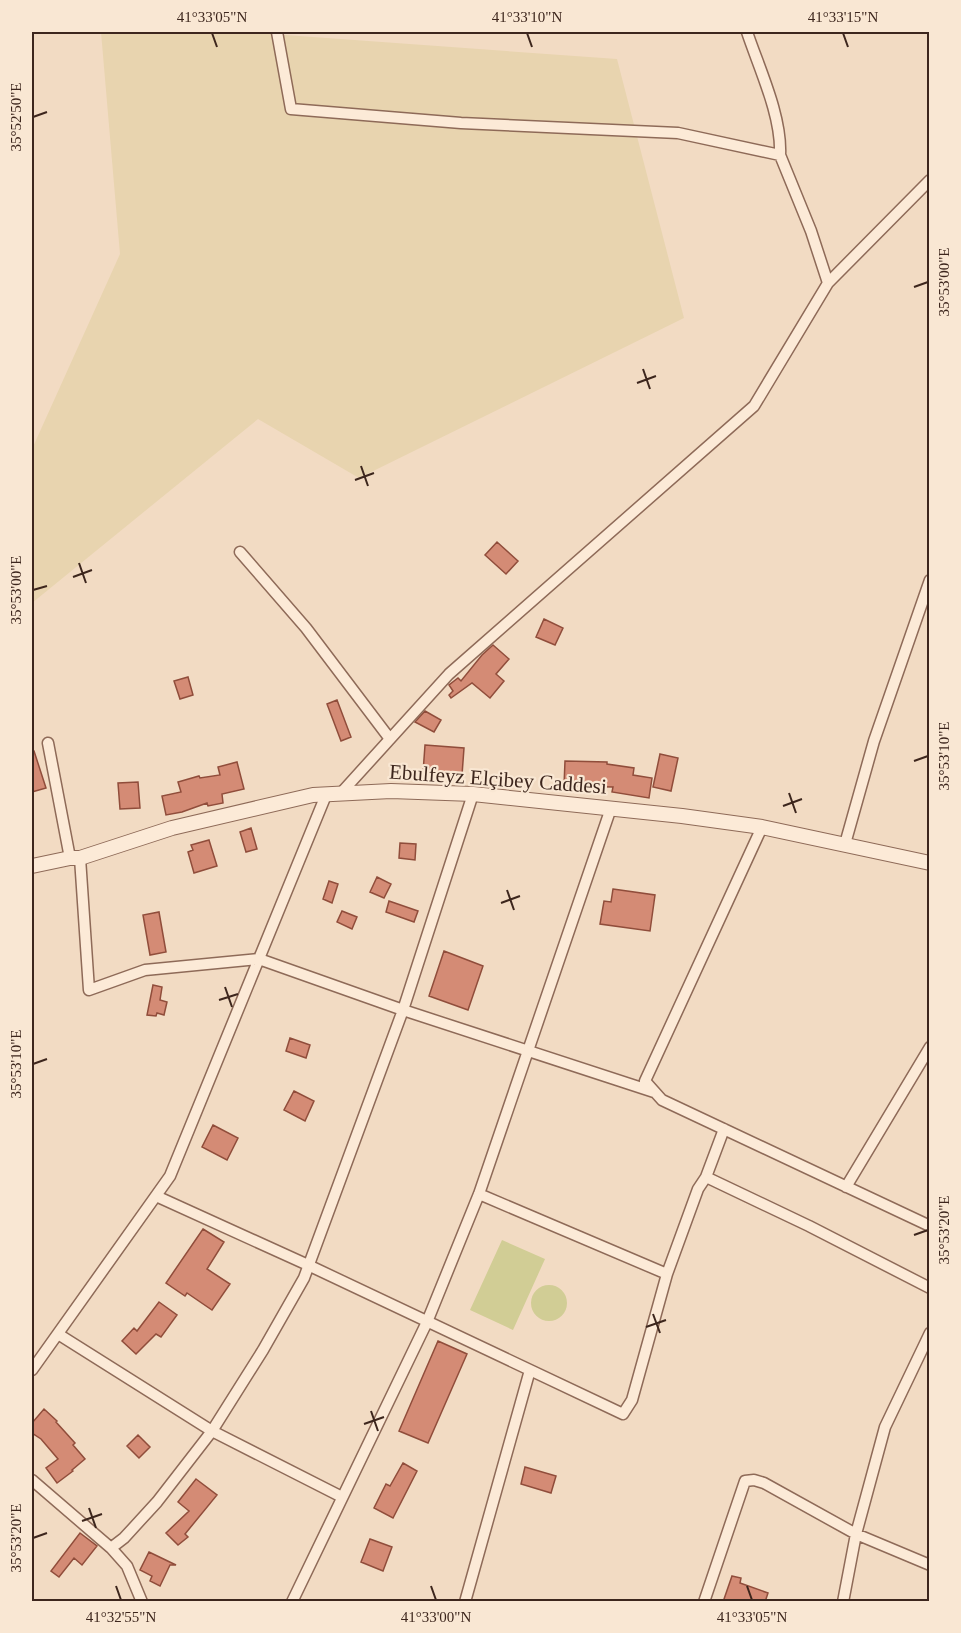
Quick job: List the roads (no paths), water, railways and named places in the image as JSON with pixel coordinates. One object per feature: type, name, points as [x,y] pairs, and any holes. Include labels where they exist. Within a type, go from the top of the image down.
[{"type":"street","points":[[277,32],[291,109],[461,123],[678,133],[780,154]]},
{"type":"street","points":[[747,32],[773,108],[780,154],[811,231],[828,283]]},
{"type":"street","points":[[341,793],[449,674],[754,406],[828,283],[930,180]]},
{"type":"street","points":[[240,552],[306,628],[390,739]]},
{"type":"street","points":[[845,844],[874,741],[930,580]]},
{"type":"street","points":[[48,743],[75,858],[89,990],[145,970],[259,959],[403,1010],[654,1092]]},
{"type":"street","name":"Ebulfeyz Elçibey Caddesi","points":[[32,866],[75,858],[172,828],[313,795],[391,790],[472,794],[611,808],[762,827],[930,863]]},
{"type":"street","points":[[111,1548],[157,1502],[212,1431],[263,1350],[304,1278],[403,1010],[472,794]]},
{"type":"street","points":[[32,1370],[170,1176],[326,795]]},
{"type":"street","points":[[292,1602],[427,1322],[479,1194],[611,808]]},
{"type":"street","points":[[762,827],[645,1081],[662,1100],[930,1226]]},
{"type":"street","points":[[846,1186],[930,1047]]},
{"type":"street","points":[[156,1196],[623,1414],[632,1400],[667,1274],[698,1189],[706,1177],[724,1129]]},
{"type":"street","points":[[706,1177],[809,1226],[930,1288]]},
{"type":"street","points":[[479,1194],[667,1274]]},
{"type":"street","points":[[843,1602],[856,1534],[885,1427],[930,1333]]},
{"type":"street","points":[[58,1334],[212,1431],[342,1497]]},
{"type":"street","points":[[465,1602],[530,1370]]},
{"type":"street","points":[[32,1480],[111,1548],[127,1566],[142,1602]]},
{"type":"street","points":[[704,1602],[745,1482],[754,1480],[764,1483],[856,1534],[930,1565]]}]
